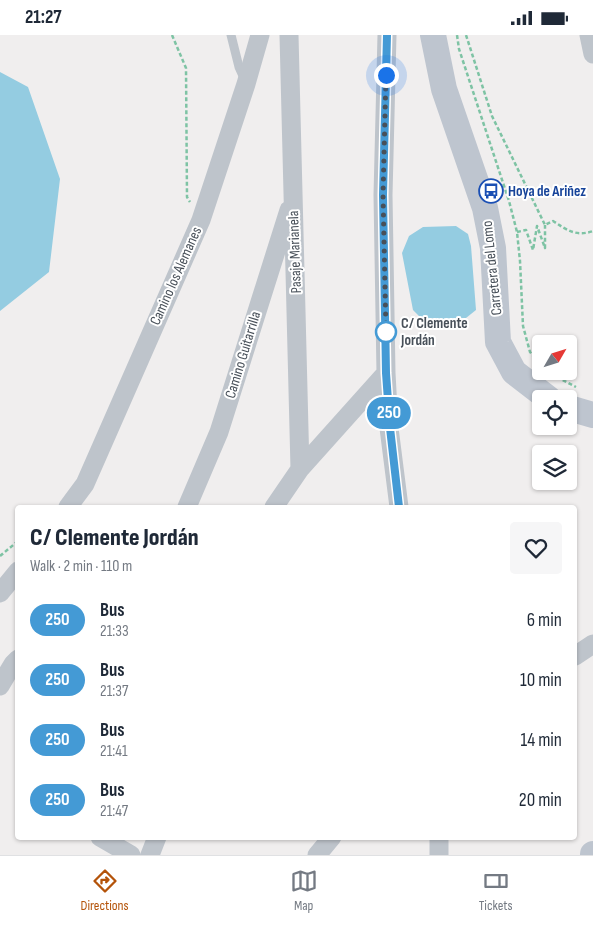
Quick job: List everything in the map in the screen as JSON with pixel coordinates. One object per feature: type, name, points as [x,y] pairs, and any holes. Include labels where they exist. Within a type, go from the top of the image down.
[{"type":"main road","name":"Carretera del Lomo","points":[[433,35],[444,89],[485,208],[493,248],[498,342],[514,372],[551,387]]},
{"type":"main road","points":[[577,401],[593,415]]},
{"type":"street","name":"Camino los Alemanes","points":[[69,505],[85,484],[201,220],[246,84],[260,35]]},
{"type":"street","name":"Pasaje Marianela","points":[[289,35],[300,469]]},
{"type":"street","points":[[387,35],[383,195],[386,373],[398,505]]},
{"type":"street","points":[[589,35],[593,54]]},
{"type":"street","name":"Camino Guitarrilla","points":[[188,505],[219,432],[292,199]]},
{"type":"street","points":[[275,505],[300,469],[386,373]]},
{"type":"street","points":[[0,593],[15,575]]},
{"type":"street","points":[[577,655],[593,644]]},
{"type":"street","points":[[0,686],[15,662]]},
{"type":"street","points":[[105,840],[131,855]]},
{"type":"street","points":[[150,855],[156,840]]},
{"type":"street","points":[[317,855],[330,840]]},
{"type":"street","points":[[439,840],[439,855]]},
{"type":"lane","points":[[232,35],[239,67],[246,84]]},
{"type":"path","points":[[172,35],[186,68],[187,197],[201,220]]},
{"type":"path","points":[[466,35],[492,116],[544,225],[545,248],[536,227],[533,249],[526,230],[516,232]]},
{"type":"path","points":[[544,225],[553,221],[568,231],[581,234],[593,231]]},
{"type":"path","points":[[551,387],[569,385],[571,390]]},
{"type":"path","points":[[0,555],[15,543]]},
{"type":"water","points":[[0,72],[28,87],[60,179],[49,272],[0,311]]},
{"type":"water","points":[[456,226],[468,234],[471,246],[476,310],[466,318],[424,321],[413,310],[402,253],[409,236],[423,227]]},
{"type":"bus line","name":"250","points":[[387,35],[383,195],[386,373],[399,505]]},
{"type":"place","name":"Hoya de Ariñez","points":[[491,191]]},
{"type":"place","name":"C/ Clemente Jordán","points":[[386,332]]},
{"type":"route","points":[[386,75],[383,195],[386,332]]}]
